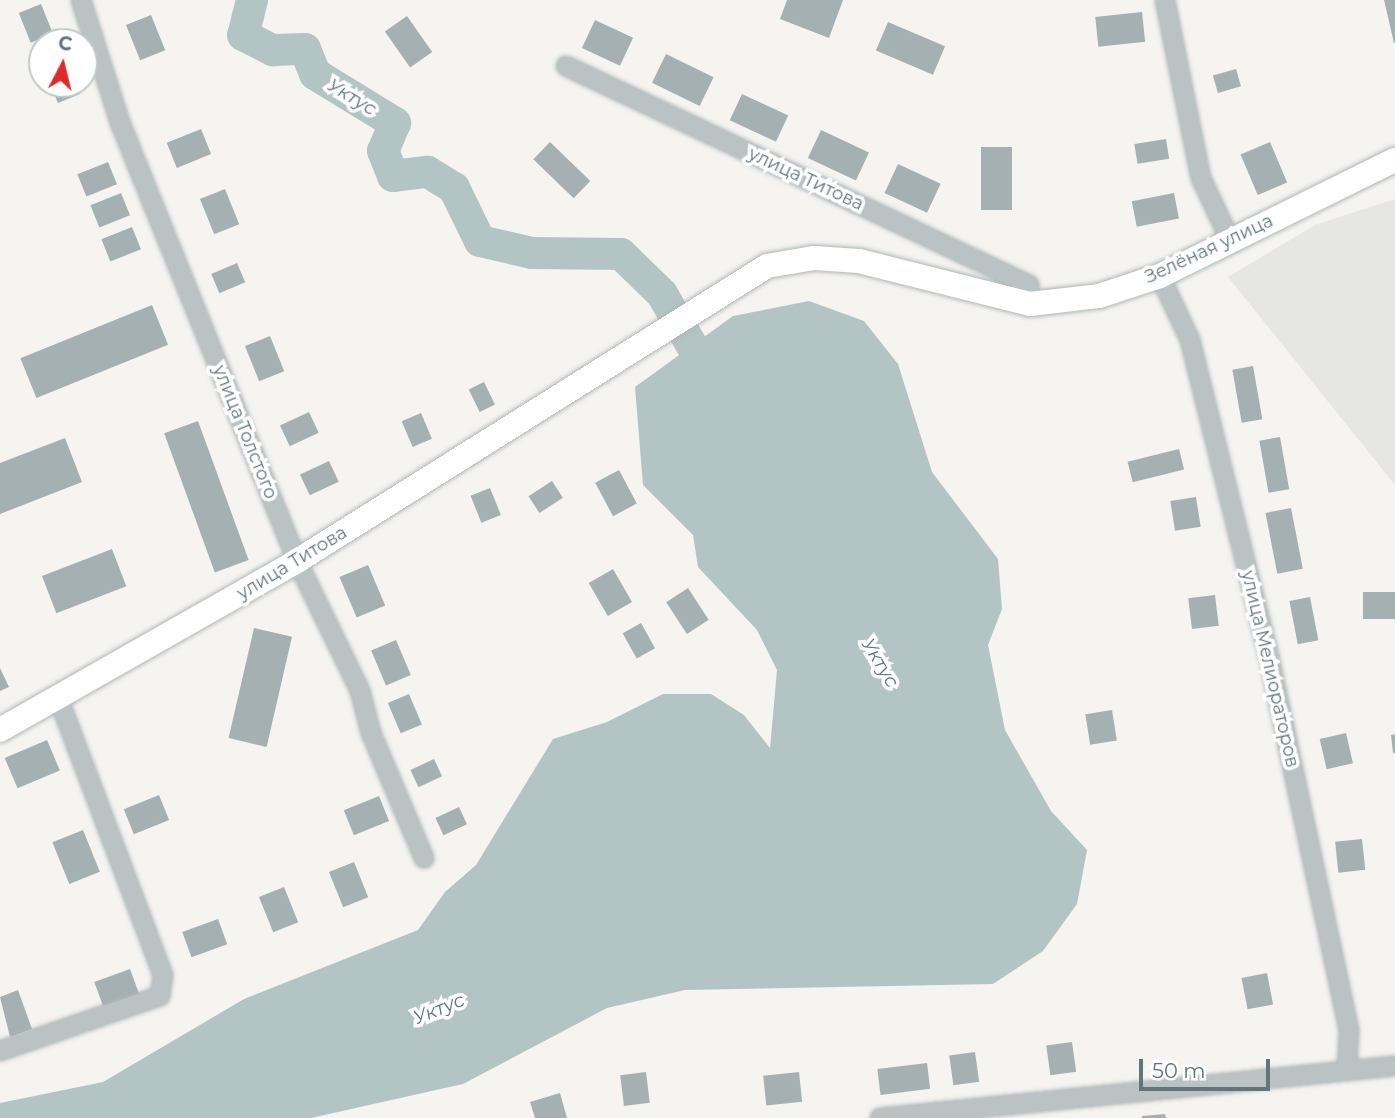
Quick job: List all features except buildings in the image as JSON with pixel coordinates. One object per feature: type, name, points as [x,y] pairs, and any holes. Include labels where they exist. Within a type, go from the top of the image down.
[{"type":"street","name":"улица Толстого","points":[[81,0],[121,125],[297,561],[360,691],[370,733],[424,858]]},
{"type":"street","points":[[1165,0],[1201,178],[1230,240]]},
{"type":"street","name":"улица Титова","points":[[566,66],[1029,285],[1030,304]]},
{"type":"street","name":"Зелёная улица","points":[[768,266],[814,258],[859,261],[1030,304],[1099,296],[1160,276],[1395,160]]},
{"type":"street","name":"улица Титова","points":[[0,730],[59,700],[297,561],[768,266]]},
{"type":"street","name":"улица Мелиораторов","points":[[1160,276],[1190,340],[1269,657],[1349,1029],[1347,1069]]},
{"type":"street","points":[[0,1051],[160,996],[163,975],[59,700]]},
{"type":"street","points":[[880,1118],[932,1116],[1347,1069],[1395,1066]]},
{"type":"shaded area","points":[[1395,199],[1395,485],[1228,277],[1315,225]]},
{"type":"water","points":[[809,301],[864,321],[898,364],[932,472],[998,559],[1002,609],[988,645],[1005,730],[1051,811],[1087,850],[1077,904],[1043,951],[993,984],[685,990],[607,1008],[463,1084],[311,1118],[0,1118],[0,1103],[103,1082],[244,999],[418,930],[445,892],[476,865],[553,739],[607,722],[663,694],[711,694],[744,715],[770,748],[777,670],[757,630],[698,567],[693,535],[643,485],[635,387],[733,316]]},
{"type":"waterway","name":"Уктус","points":[[252,0],[243,35],[273,50],[305,49],[315,74],[395,123],[383,151],[393,176],[428,172],[454,188],[480,241],[532,253],[621,254],[662,294],[711,379]]}]
